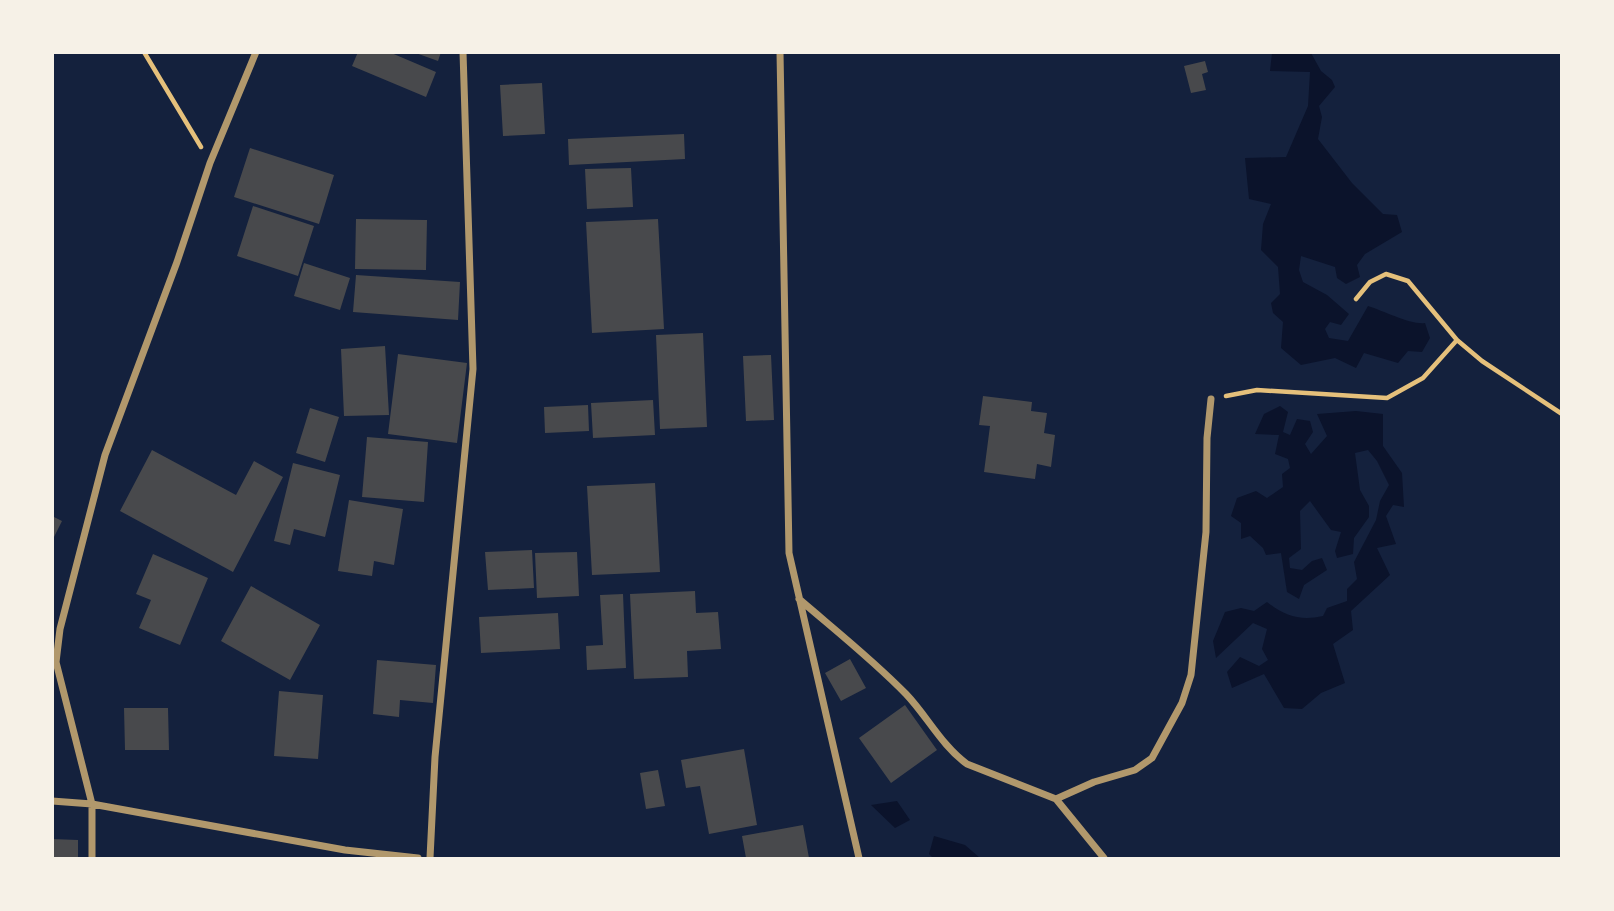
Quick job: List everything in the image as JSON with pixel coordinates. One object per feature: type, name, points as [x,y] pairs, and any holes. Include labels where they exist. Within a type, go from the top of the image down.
[{"type":"street","points":[[92,859],[92,804],[56,662],[60,629],[105,455],[177,262],[210,163],[256,52]]},
{"type":"street","points":[[430,859],[435,757],[472,369],[463,52]]},
{"type":"street","points":[[780,52],[789,553],[859,859]]},
{"type":"street","points":[[1056,799],[1094,782],[1135,769],[1152,758],[1182,703],[1191,675],[1206,532],[1207,438],[1211,398]]},
{"type":"street","points":[[799,598],[898,686],[956,756],[967,764],[1056,799],[1104,859]]},
{"type":"street","points":[[52,801],[92,804],[345,850],[418,859]]},
{"type":"path","points":[[144,52],[210,163]]},
{"type":"path","points":[[1356,299],[1370,282],[1386,274],[1408,281],[1457,340],[1482,361],[1562,414]]},
{"type":"path","points":[[1211,398],[1257,390],[1387,398],[1423,378],[1457,340]]},
{"type":"water","points":[[1272,53],[1311,53],[1321,71],[1332,80],[1335,87],[1319,106],[1322,117],[1318,139],[1352,183],[1383,214],[1397,215],[1402,232],[1365,254],[1357,265],[1360,277],[1346,284],[1337,278],[1335,267],[1301,256],[1299,270],[1303,282],[1327,295],[1349,314],[1341,325],[1330,322],[1325,329],[1329,338],[1348,341],[1368,306],[1405,320],[1425,323],[1430,338],[1422,352],[1408,351],[1398,363],[1364,353],[1356,368],[1335,358],[1301,365],[1281,348],[1283,322],[1273,313],[1271,303],[1280,294],[1278,267],[1261,250],[1263,224],[1271,204],[1249,199],[1245,158],[1286,157],[1308,106],[1310,72],[1270,71]]},
{"type":"water","points":[[1280,406],[1288,412],[1283,432],[1290,435],[1297,419],[1310,421],[1313,432],[1305,444],[1311,454],[1327,436],[1317,414],[1356,411],[1383,414],[1383,446],[1402,473],[1404,507],[1393,505],[1386,516],[1396,544],[1377,548],[1390,575],[1351,611],[1353,630],[1333,644],[1345,683],[1321,693],[1302,709],[1284,708],[1264,674],[1232,688],[1227,672],[1240,657],[1259,666],[1268,660],[1262,649],[1267,629],[1253,623],[1216,658],[1213,641],[1225,612],[1241,608],[1254,611],[1267,602],[1280,611],[1307,618],[1323,616],[1327,608],[1347,601],[1347,589],[1357,579],[1354,562],[1376,520],[1380,501],[1389,485],[1368,450],[1355,453],[1360,490],[1369,506],[1369,517],[1354,538],[1353,554],[1337,558],[1335,551],[1341,532],[1331,530],[1310,501],[1300,511],[1301,549],[1289,558],[1290,568],[1302,570],[1312,561],[1322,558],[1327,570],[1304,585],[1299,599],[1287,592],[1281,553],[1266,555],[1263,548],[1250,536],[1241,539],[1241,523],[1231,516],[1237,498],[1256,491],[1267,498],[1283,487],[1282,474],[1290,468],[1288,459],[1275,454],[1279,435],[1255,434],[1264,414]]},
{"type":"water","points":[[897,801],[910,820],[895,828],[871,805]]},
{"type":"water","points":[[934,836],[965,845],[980,858],[933,858],[929,854]]},
{"type":"building","points":[[358,52],[389,52],[436,72],[426,97],[352,66]]},
{"type":"building","points":[[413,52],[441,52],[438,61]]},
{"type":"building","points":[[1205,61],[1208,72],[1202,74],[1206,90],[1191,93],[1184,66]]},
{"type":"building","points":[[542,83],[545,134],[503,136],[500,85]]},
{"type":"building","points":[[684,134],[685,159],[569,165],[568,139]]},
{"type":"building","points":[[250,148],[334,175],[319,224],[234,197]]},
{"type":"building","points":[[631,168],[633,207],[587,209],[585,169]]},
{"type":"building","points":[[253,206],[314,226],[298,276],[237,256]]},
{"type":"building","points":[[356,219],[427,220],[426,270],[355,269]]},
{"type":"building","points":[[658,219],[664,329],[592,333],[586,222]]},
{"type":"building","points":[[304,263],[350,278],[340,310],[294,296]]},
{"type":"building","points":[[356,275],[460,282],[458,320],[353,312]]},
{"type":"building","points":[[703,333],[707,427],[660,429],[656,335]]},
{"type":"building","points":[[385,346],[389,415],[344,416],[341,349]]},
{"type":"building","points":[[398,354],[467,363],[457,443],[388,434]]},
{"type":"building","points":[[771,355],[774,420],[746,421],[743,356]]},
{"type":"building","points":[[983,396],[1032,402],[1031,411],[1047,413],[1044,433],[1055,435],[1051,467],[1037,464],[1035,479],[984,472],[990,426],[979,425]]},
{"type":"building","points":[[653,400],[655,435],[593,438],[591,403]]},
{"type":"building","points":[[588,405],[589,431],[545,433],[544,407]]},
{"type":"building","points":[[310,408],[339,417],[325,462],[296,453]]},
{"type":"building","points":[[367,437],[428,442],[424,502],[362,497]]},
{"type":"building","points":[[152,450],[236,495],[254,461],[283,477],[233,572],[120,511]]},
{"type":"building","points":[[293,463],[340,475],[325,537],[294,529],[290,545],[274,541]]},
{"type":"building","points":[[655,483],[660,572],[592,575],[587,486]]},
{"type":"building","points":[[349,500],[403,509],[394,565],[374,561],[372,576],[338,571]]},
{"type":"building","points":[[52,516],[62,521],[52,541]]},
{"type":"building","points":[[532,550],[534,588],[488,590],[485,552]]},
{"type":"building","points":[[577,552],[579,596],[537,598],[535,553]]},
{"type":"building","points":[[153,554],[208,578],[180,645],[139,628],[151,600],[136,594]]},
{"type":"building","points":[[251,586],[320,625],[290,680],[221,641]]},
{"type":"building","points":[[695,591],[696,613],[718,612],[721,649],[687,651],[688,677],[634,679],[630,594]]},
{"type":"building","points":[[623,594],[626,668],[587,670],[586,646],[603,645],[600,595]]},
{"type":"building","points":[[558,613],[560,649],[481,653],[479,617]]},
{"type":"building","points":[[850,659],[866,688],[841,701],[825,673]]},
{"type":"building","points":[[377,660],[436,665],[433,703],[400,700],[399,717],[373,714]]},
{"type":"building","points":[[279,691],[323,695],[318,759],[274,756]]},
{"type":"building","points":[[905,705],[937,750],[891,783],[859,738]]},
{"type":"building","points":[[124,708],[168,708],[169,750],[125,750]]},
{"type":"building","points":[[744,749],[757,825],[709,834],[700,786],[686,788],[681,760]]},
{"type":"building","points":[[658,770],[665,806],[646,809],[640,773]]},
{"type":"building","points":[[803,825],[809,858],[746,858],[742,836]]},
{"type":"building","points":[[52,839],[78,840],[78,858],[52,858]]}]
